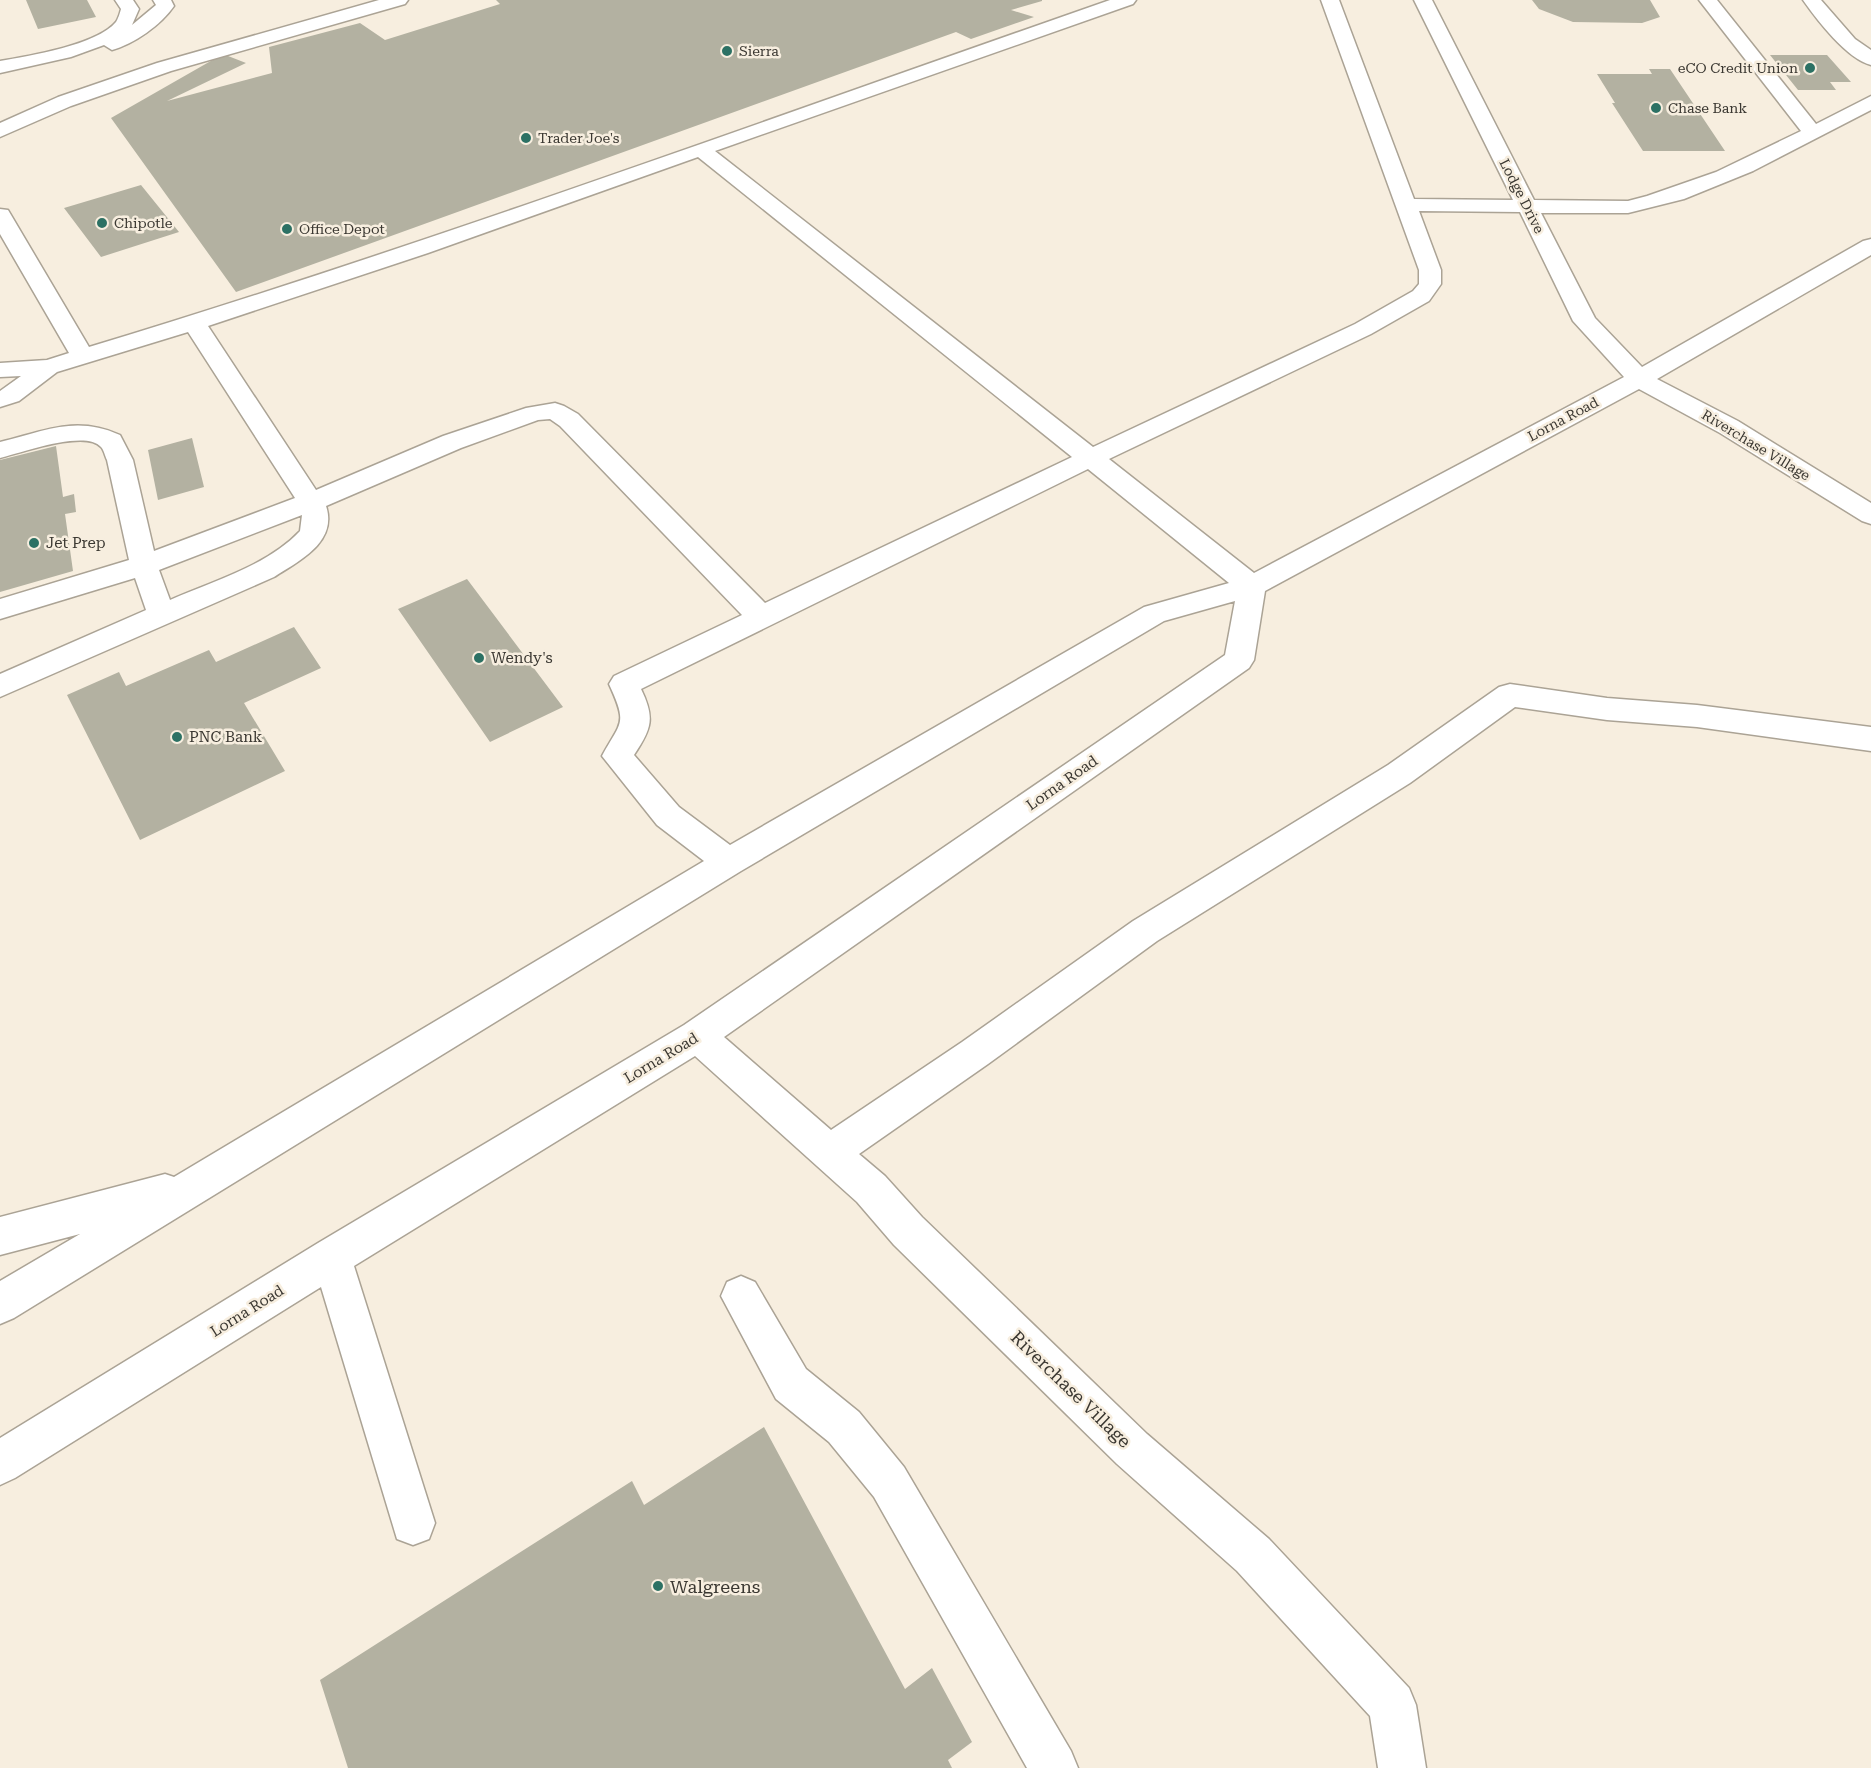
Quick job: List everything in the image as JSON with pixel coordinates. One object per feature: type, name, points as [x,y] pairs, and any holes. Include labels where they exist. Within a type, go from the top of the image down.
[{"type":"street","points":[[0,67],[61,53],[96,42],[123,26],[130,9],[124,0]]},
{"type":"street","points":[[61,53],[107,47],[145,25],[165,6],[162,0]]},
{"type":"street","points":[[0,131],[17,121],[92,91],[195,57],[399,0]]},
{"type":"street","points":[[0,370],[50,367],[194,323],[420,248],[1127,0]]},
{"type":"street","points":[[729,862],[668,816],[617,756],[634,733],[639,714],[624,684],[1363,329],[1421,297],[1430,284],[1430,270],[1330,0]]},
{"type":"street","name":"Lodge Drive","points":[[1423,0],[1585,321],[1639,379]]},
{"type":"street","points":[[1708,0],[1813,133]]},
{"type":"street","points":[[1812,0],[1849,43],[1871,59]]},
{"type":"street","points":[[1406,205],[1628,207],[1663,200],[1766,157],[1871,102]]},
{"type":"street","points":[[701,150],[1252,586]]},
{"type":"street","points":[[0,215],[83,357]]},
{"type":"street","name":"Lorna Road","points":[[0,1304],[729,862],[1154,614],[1252,586],[1639,379],[1871,246]]},
{"type":"street","points":[[0,686],[264,570],[298,548],[312,534],[316,519],[311,502],[194,323]]},
{"type":"street","points":[[0,399],[10,396],[50,367]]},
{"type":"street","name":"Riverchase Village","points":[[1639,379],[1729,427],[1871,514]]},
{"type":"street","points":[[0,609],[144,565],[311,502],[452,442],[535,413],[555,411],[569,420],[761,617]]},
{"type":"street","points":[[0,450],[73,432],[94,433],[111,441],[120,460],[144,565],[162,615]]},
{"type":"street","name":"Lorna Road","points":[[0,1463],[332,1257],[697,1036],[1239,660],[1252,586]]},
{"type":"street","points":[[830,1152],[975,1053],[1145,931],[1399,774],[1510,695],[1607,709],[1697,716],[1871,739]]},
{"type":"street","name":"Riverchase Village","points":[[697,1036],[871,1189],[908,1231],[1132,1449],[1253,1555],[1392,1705],[1402,1768]]},
{"type":"street","points":[[0,1236],[201,1183]]},
{"type":"street","points":[[332,1257],[412,1523]]},
{"type":"street","points":[[741,1296],[791,1384],[844,1427],[889,1482],[1054,1768]]},
{"type":"building","points":[[26,0],[87,0],[96,17],[38,29]]},
{"type":"building","points":[[496,0],[1042,1],[1011,10],[1034,17],[971,39],[956,32],[236,292],[111,118],[223,54],[246,63],[167,101],[272,73],[269,47],[360,23],[385,40],[500,4]]},
{"type":"building","points":[[1532,0],[1650,0],[1660,17],[1642,23],[1573,22],[1539,9]]},
{"type":"building","name":"eCO Credit Union","points":[[1770,55],[1827,55],[1851,82],[1830,82],[1836,90],[1798,90]]},
{"type":"building","name":"Chase Bank","points":[[1649,69],[1670,69],[1725,151],[1643,151],[1612,103],[1615,103],[1597,74],[1652,74]]},
{"type":"building","points":[[141,185],[179,232],[101,257],[64,208]]},
{"type":"building","points":[[192,438],[204,487],[158,500],[148,450]]},
{"type":"building","name":"Jet Prep","points":[[56,446],[63,497],[74,494],[76,512],[65,514],[73,571],[0,592],[0,460]]},
{"type":"building","name":"Wendy's","points":[[467,579],[563,707],[490,742],[398,609]]},
{"type":"building","name":"PNC Bank","points":[[294,627],[321,668],[244,703],[285,771],[140,840],[67,695],[119,672],[126,686],[209,650],[216,662]]},
{"type":"building","name":"Walgreens","points":[[764,1427],[905,1689],[932,1668],[972,1742],[948,1760],[952,1768],[348,1768],[320,1680],[632,1481],[644,1505]]},
{"type":"place","name":"Sierra","points":[[727,51]]},
{"type":"place","name":"eCO Credit Union","points":[[1810,68]]},
{"type":"place","name":"Chase Bank","points":[[1656,108]]},
{"type":"place","name":"Trader Joe's","points":[[526,138]]},
{"type":"place","name":"Chipotle","points":[[102,223]]},
{"type":"place","name":"Office Depot","points":[[287,229]]},
{"type":"place","name":"Jet Prep","points":[[34,543]]},
{"type":"place","name":"Wendy's","points":[[479,658]]},
{"type":"place","name":"PNC Bank","points":[[177,737]]},
{"type":"place","name":"Walgreens","points":[[658,1586]]}]
